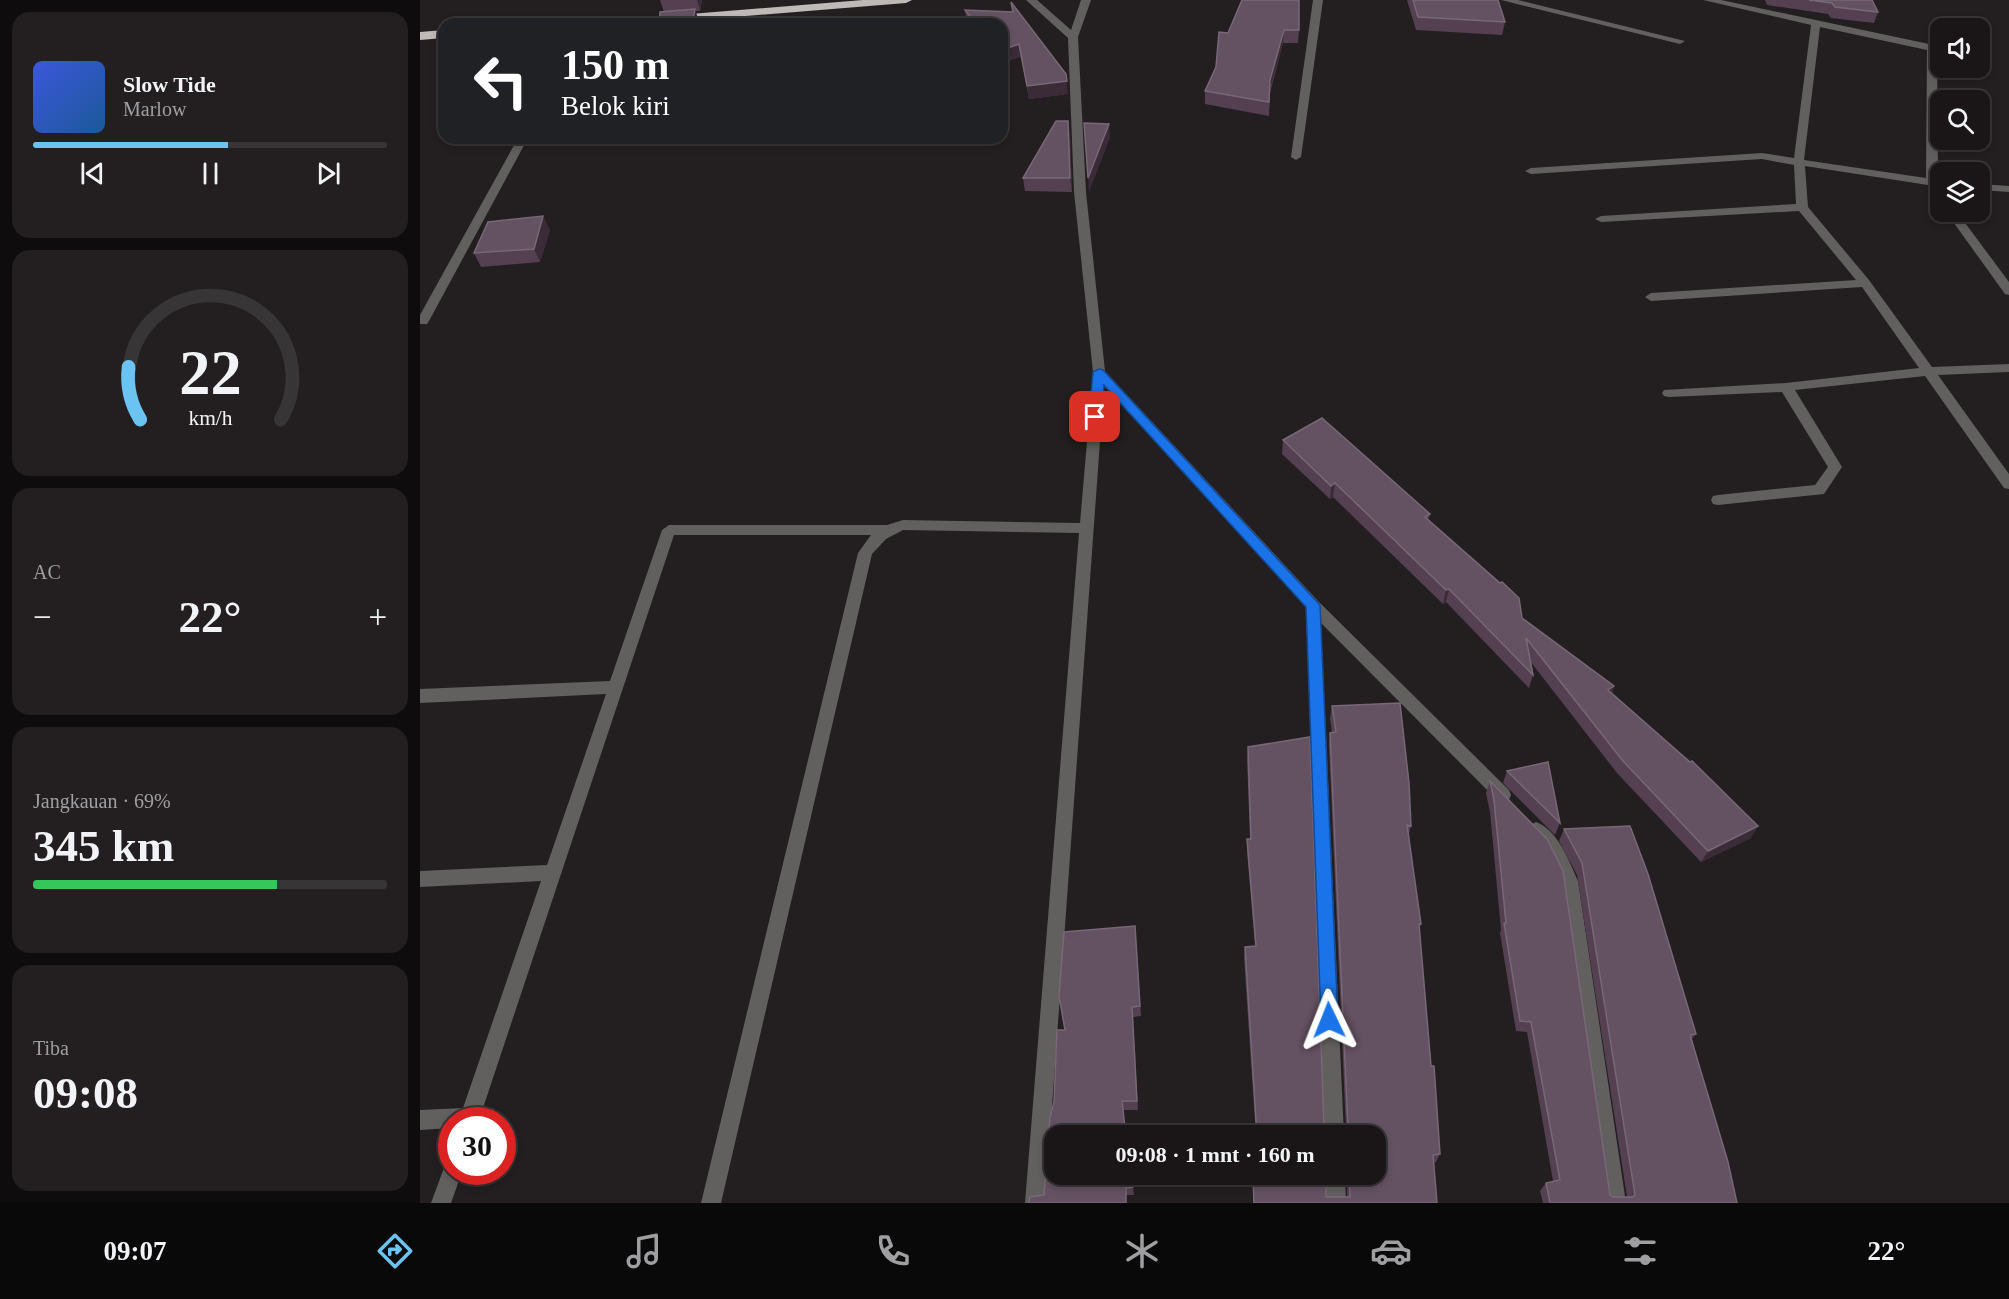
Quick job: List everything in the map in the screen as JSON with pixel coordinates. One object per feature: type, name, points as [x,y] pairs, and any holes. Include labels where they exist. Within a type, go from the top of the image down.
[{"type":"highway","points":[[680,18],[906,0]]},
{"type":"highway","points":[[420,36],[438,34]]},
{"type":"street","points":[[1031,0],[1073,37]]},
{"type":"street","points":[[1035,1203],[1099,372],[1080,192],[1073,37],[1086,0]]},
{"type":"street","points":[[1296,157],[1318,0]]},
{"type":"street","points":[[1506,0],[1680,42]]},
{"type":"street","points":[[1708,0],[1927,45],[1932,48],[1935,162]]},
{"type":"street","points":[[1816,23],[1799,160],[1802,207],[1865,284],[2009,484]]},
{"type":"street","points":[[423,321],[520,144]]},
{"type":"street","points":[[1531,171],[1762,156],[1930,182]]},
{"type":"street","points":[[1990,188],[2009,189]]},
{"type":"street","points":[[1602,219],[1802,207]]},
{"type":"street","points":[[1959,222],[2009,291]]},
{"type":"street","points":[[1651,297],[1865,284]]},
{"type":"street","points":[[1669,393],[1786,387],[1928,371],[2009,368]]},
{"type":"street","points":[[1099,372],[1313,605],[1550,844],[1569,881],[1616,1203]]},
{"type":"street","points":[[1718,500],[1819,490],[1835,467],[1786,387]]},
{"type":"street","points":[[474,1107],[669,530],[886,530],[903,525],[1086,528]]},
{"type":"street","points":[[711,1203],[865,553],[872,541],[886,530]]},
{"type":"street","points":[[1313,605],[1334,1125]]},
{"type":"street","points":[[420,696],[615,687]]},
{"type":"street","points":[[420,879],[552,873]]},
{"type":"street","points":[[420,1120],[438,1120]]},
{"type":"street","points":[[441,1203],[447,1185]]},
{"type":"street","points":[[1335,1185],[1336,1203]]},
{"type":"building","points":[[1242,0],[1299,0],[1299,30],[1284,30],[1270,80],[1269,102],[1205,91],[1216,67],[1219,32],[1228,33]]},
{"type":"building","points":[[1413,0],[1498,0],[1505,22],[1418,17]]},
{"type":"building","points":[[1809,0],[1872,0],[1878,12],[1835,7],[1832,3]]},
{"type":"building","points":[[1011,2],[1066,74],[1067,81],[1027,86],[1019,44],[1008,48],[1008,18],[971,18],[965,10],[1013,12]]},
{"type":"building","points":[[695,9],[693,18],[660,18],[660,12]]},
{"type":"building","points":[[1056,121],[1068,121],[1070,178],[1023,178]]},
{"type":"building","points":[[1084,123],[1109,124],[1088,178]]},
{"type":"building","points":[[543,216],[534,249],[474,253],[488,222]]},
{"type":"building","points":[[1322,418],[1430,514],[1425,517],[1519,598],[1522,618],[1614,686],[1608,690],[1690,762],[1692,761],[1758,826],[1708,851],[1623,761],[1526,638],[1533,675],[1449,589],[1446,590],[1335,483],[1331,486],[1283,440]]},
{"type":"building","points":[[1400,703],[1409,783],[1411,826],[1407,825],[1421,924],[1419,924],[1431,1066],[1434,1066],[1440,1154],[1433,1155],[1437,1203],[1254,1203],[1253,1185],[1326,1185],[1326,1197],[1350,1197],[1349,1185],[1386,1185],[1386,1125],[1348,1125],[1330,733],[1336,732],[1332,706]]},
{"type":"building","points":[[1310,737],[1324,1125],[1256,1125],[1245,947],[1256,946],[1247,839],[1251,839],[1248,747]]},
{"type":"building","points":[[1548,762],[1560,823],[1507,771]]},
{"type":"building","points":[[1490,781],[1547,839],[1563,871],[1610,1195],[1633,1197],[1635,1195],[1582,863],[1564,829],[1630,826],[1648,874],[1696,1034],[1690,1035],[1728,1162],[1737,1203],[1550,1203],[1546,1183],[1560,1180],[1531,1022],[1520,1021],[1504,923],[1506,923],[1494,800]]},
{"type":"building","points":[[1135,926],[1140,1006],[1132,1007],[1137,1101],[1122,1101],[1125,1125],[1049,1125],[1054,1102],[1057,1030],[1065,1030],[1059,996],[1064,932]]},
{"type":"building","points":[[1045,1185],[1133,1185],[1133,1187],[1126,1188],[1126,1203],[1029,1203],[1030,1197],[1044,1195]]},
{"type":"route","points":[[1095,417],[1099,372],[1313,605],[1329,1020]]}]
